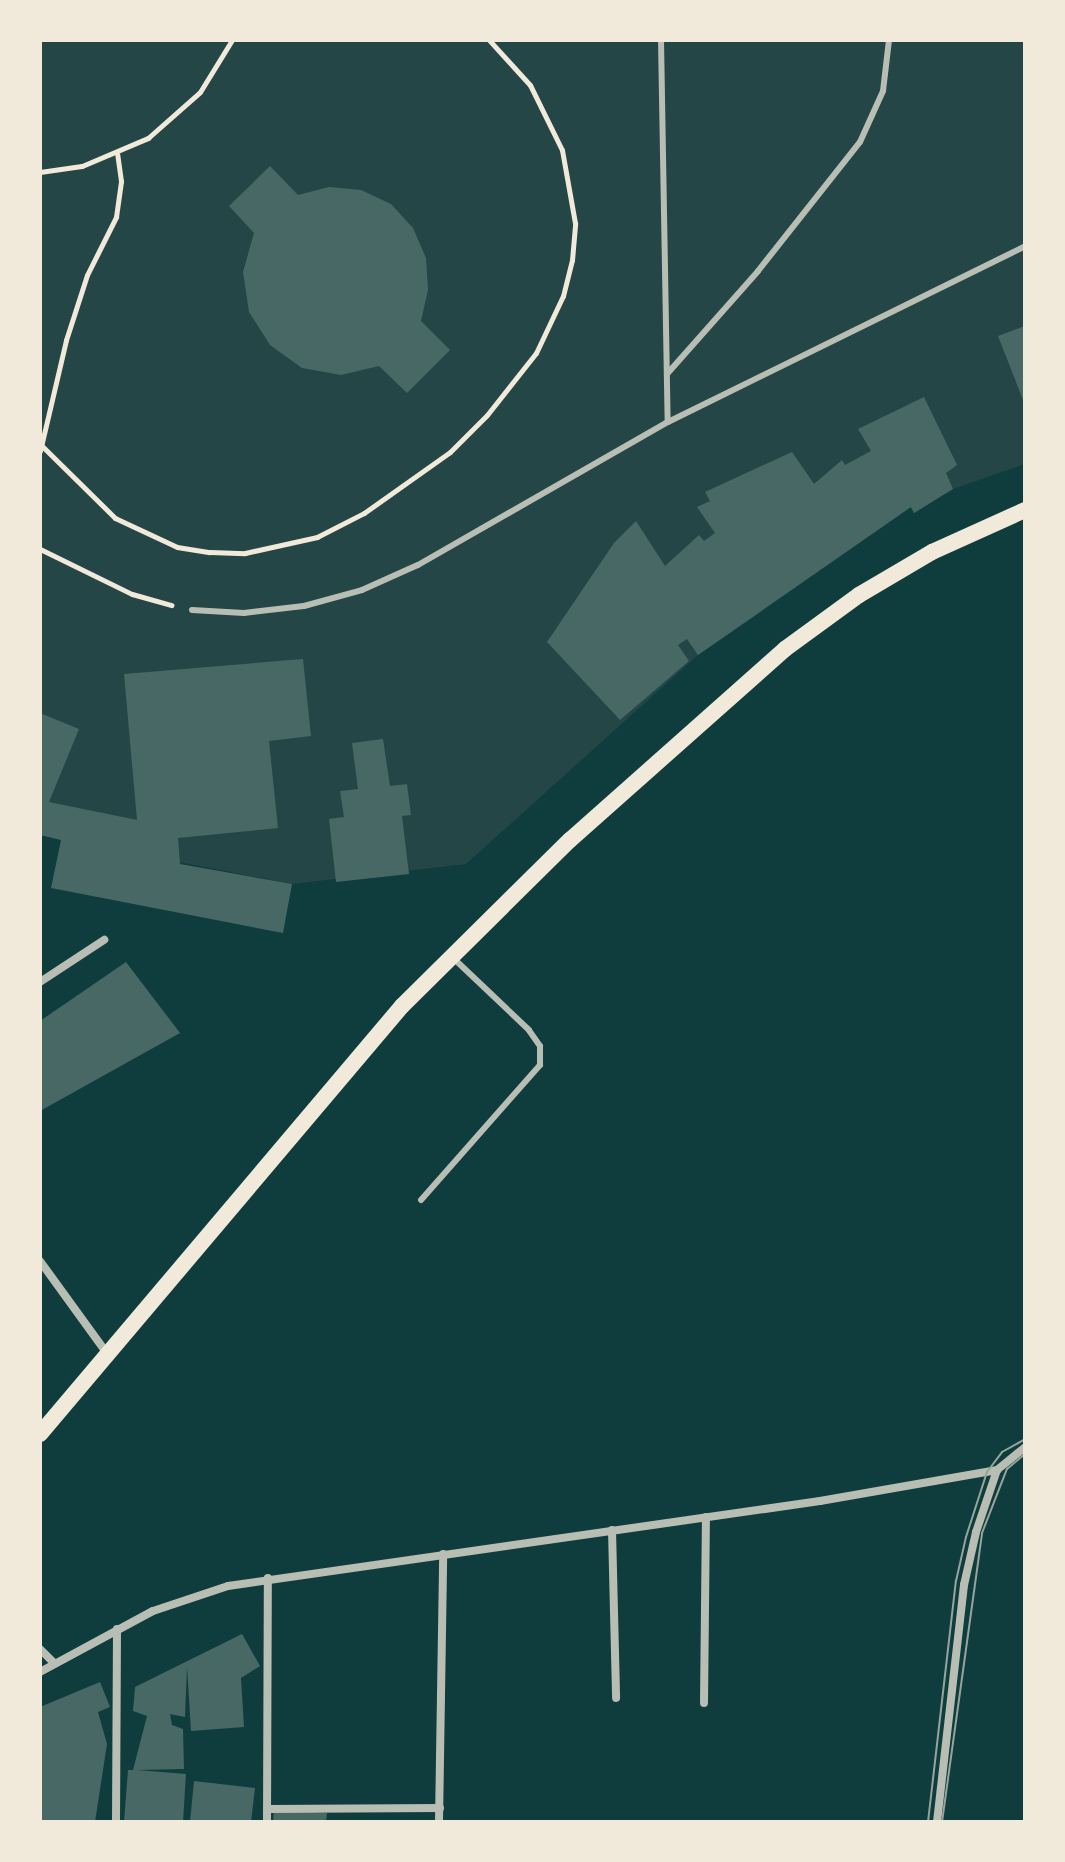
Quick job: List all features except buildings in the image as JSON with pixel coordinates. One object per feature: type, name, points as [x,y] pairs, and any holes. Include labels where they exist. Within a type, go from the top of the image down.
[{"type":"main road","points":[[40,1434],[449,955],[785,649],[859,595],[932,552],[1025,510]]},
{"type":"street","points":[[40,982],[104,940]]},
{"type":"street","points":[[40,1261],[108,1355]]},
{"type":"street","points":[[40,1672],[117,1629],[190,1597],[268,1578],[706,1517],[997,1470],[1025,1447]]},
{"type":"street","points":[[937,1822],[964,1585],[997,1470]]},
{"type":"street","points":[[704,1703],[706,1517]]},
{"type":"street","points":[[612,1530],[616,1698]]},
{"type":"street","points":[[439,1822],[443,1554]]},
{"type":"street","points":[[267,1822],[268,1578]]},
{"type":"street","points":[[116,1822],[117,1629]]},
{"type":"street","points":[[40,1649],[54,1663]]},
{"type":"street","points":[[267,1809],[440,1808]]},
{"type":"lane","points":[[661,40],[668,422]]},
{"type":"lane","points":[[667,374],[758,271],[860,142],[883,91],[889,40]]},
{"type":"lane","points":[[192,610],[244,613],[304,606],[362,590],[418,565],[668,422],[1025,246]]},
{"type":"lane","points":[[421,1200],[540,1065],[540,1046],[529,1030],[449,955]]},
{"type":"path","points":[[40,172],[117,154],[176,117],[207,82],[232,40]]},
{"type":"path","points":[[117,154],[121,181],[116,217],[87,275],[70,327],[40,446],[115,518],[177,547],[210,552],[256,551],[317,537],[364,513],[450,452],[487,415],[536,353],[563,296],[572,260],[575,223],[562,150],[530,85],[489,40]]},
{"type":"path","points":[[40,549],[132,594],[192,610]]},
{"type":"shaded area","points":[[40,40],[1025,40],[1025,464],[953,489],[914,513],[910,507],[698,655],[466,864],[292,884],[40,835]]},
{"type":"tram line","points":[[928,1822],[956,1581],[966,1537],[987,1472],[1002,1452],[1025,1439]]},
{"type":"tram line","points":[[942,1822],[982,1533],[1007,1469],[1025,1454]]}]
